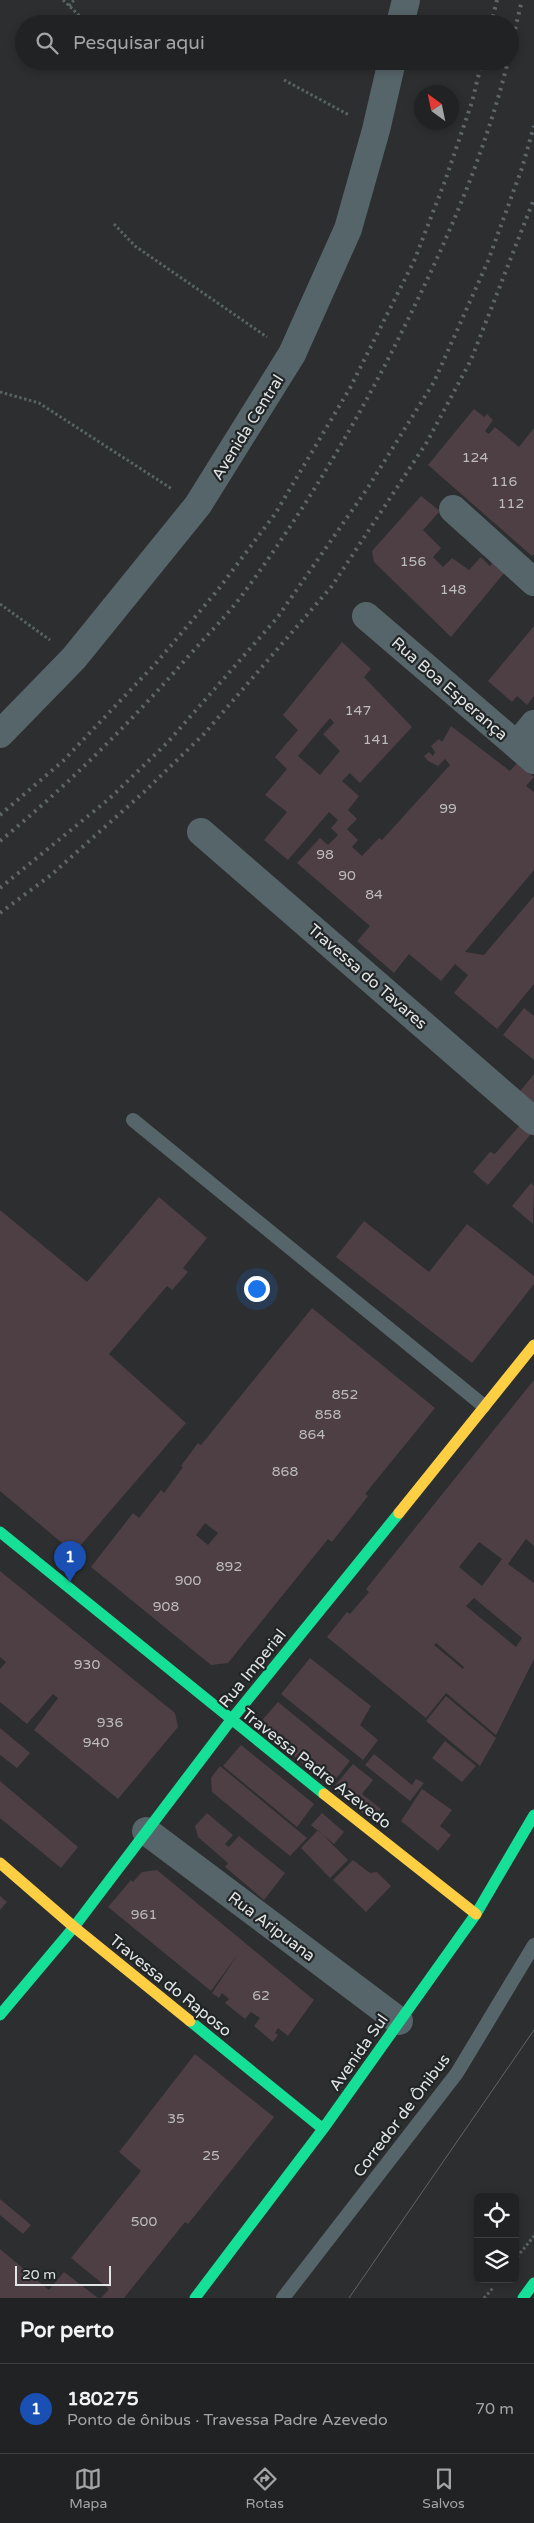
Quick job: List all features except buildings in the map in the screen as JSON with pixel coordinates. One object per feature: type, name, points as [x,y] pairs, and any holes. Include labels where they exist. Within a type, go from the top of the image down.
[{"type":"main road","name":"Rua Imperial","points":[[0,2015],[74,1927],[231,1720],[534,1345]]},
{"type":"main road","name":"Travessa Padre Azevedo","points":[[0,1532],[231,1720],[476,1914]]},
{"type":"main road","name":"Avenida Sul","points":[[195,2298],[323,2129],[476,1914],[534,1815]]},
{"type":"main road","name":"Travessa do Raposo","points":[[0,1863],[74,1927],[323,2129]]},
{"type":"main road","points":[[523,2298],[534,2284]]},
{"type":"street","points":[[402,15],[406,0]]},
{"type":"street","name":"Avenida Central","points":[[0,734],[74,658],[198,505],[292,354],[348,228],[376,130],[390,70]]},
{"type":"street","points":[[453,509],[534,582]]},
{"type":"street","name":"Rua Boa Esperança","points":[[366,616],[526,752]]},
{"type":"street","points":[[526,752],[534,724]]},
{"type":"street","name":"Travessa do Tavares","points":[[201,832],[534,1120]]},
{"type":"street","name":"Rua Aripuana","points":[[146,1831],[399,2021]]},
{"type":"lane","points":[[133,1120],[484,1406]]},
{"type":"lane","name":"Corredor de Ônibus","points":[[283,2298],[457,2073],[534,1945]]},
{"type":"path","points":[[64,0],[78,15]]},
{"type":"path","points":[[69,6],[74,0]]},
{"type":"path","points":[[284,80],[376,130]]},
{"type":"path","points":[[114,224],[135,246],[292,354]]},
{"type":"path","points":[[0,392],[39,403],[198,505]]},
{"type":"path","points":[[0,604],[74,658]]},
{"type":"path","points":[[519,2255],[534,2236]]},
{"type":"tram line","points":[[349,2298],[534,2030]]},
{"type":"railway","points":[[493,15],[497,0]]},
{"type":"railway","points":[[518,15],[522,0]]},
{"type":"railway","points":[[0,815],[63,761],[157,662],[217,591],[275,514],[350,388],[414,261],[445,181],[472,102],[480,70]]},
{"type":"railway","points":[[0,841],[120,731],[223,619],[268,560],[291,525],[357,417],[429,276],[468,186],[490,124],[506,70]]},
{"type":"railway","points":[[0,888],[110,798],[168,742],[277,618],[367,489],[434,382],[488,261],[522,168],[534,126]]},
{"type":"railway","points":[[0,913],[51,875],[144,792],[204,734],[332,586],[427,442],[471,360],[534,199]]},
{"type":"traffic: fast","points":[[0,2015],[74,1927],[231,1720],[399,1513]]},
{"type":"traffic: fast","points":[[0,1532],[324,1794]]},
{"type":"traffic: fast","points":[[195,2298],[323,2129],[476,1914],[534,1815]]},
{"type":"traffic: fast","points":[[190,2021],[323,2129]]},
{"type":"traffic: fast","points":[[523,2298],[534,2283]]},
{"type":"traffic: slow","points":[[399,1513],[534,1345]]},
{"type":"traffic: slow","points":[[324,1794],[476,1914]]},
{"type":"traffic: slow","points":[[0,1863],[74,1927],[190,2021]]},
{"type":"place","name":"180275","points":[[70,1582]]}]
